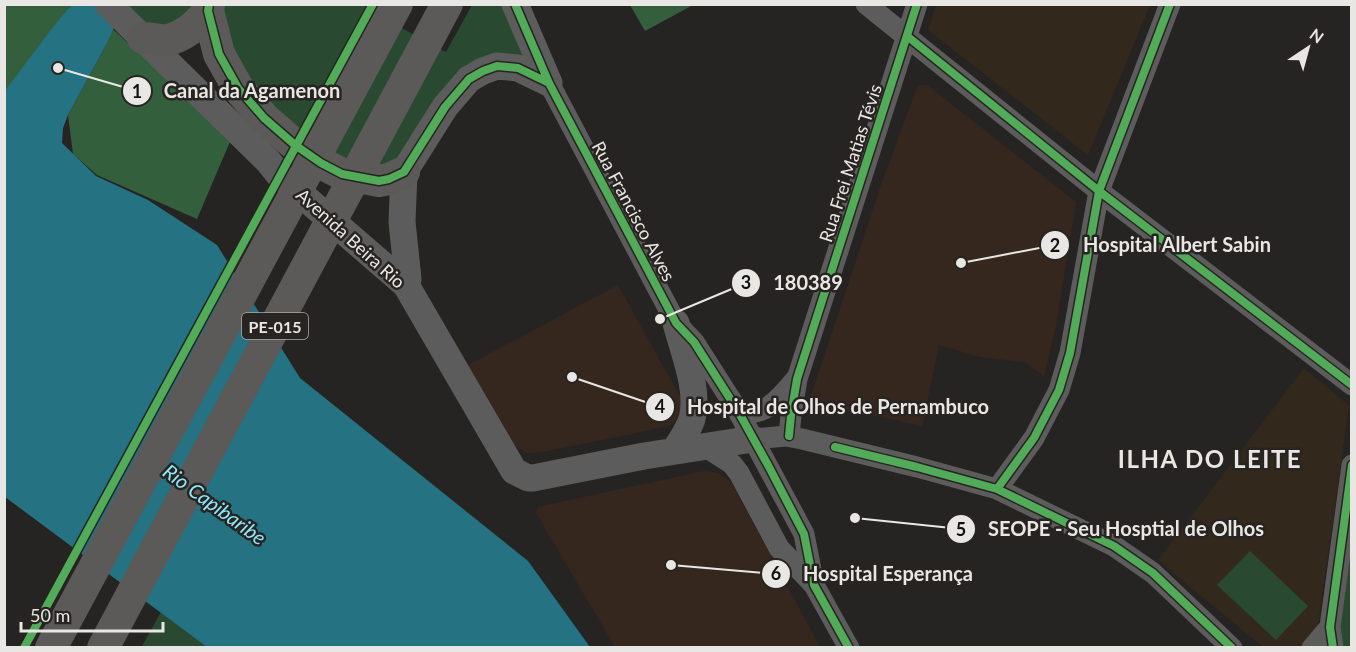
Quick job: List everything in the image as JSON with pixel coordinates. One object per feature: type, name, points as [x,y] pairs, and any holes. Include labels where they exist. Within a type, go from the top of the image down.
[{"type":"highway","name":"PE-015","points":[[51,648],[397,4]]},
{"type":"highway","name":"PE-015","points":[[103,648],[447,4]]},
{"type":"highway","points":[[126,21],[166,40],[181,35],[198,24],[208,8]]},
{"type":"highway","points":[[208,8],[219,54],[238,88],[264,118],[295,145],[342,174],[379,181],[404,172]]},
{"type":"main road","name":"Rua Francisco Alves","points":[[515,5],[549,83]]},
{"type":"main road","name":"Avenida Beira Rio","points":[[126,21],[268,161],[280,176],[406,285],[513,471],[528,478],[753,439]]},
{"type":"main road","points":[[406,285],[408,279],[402,222],[404,172],[445,107],[469,79],[497,66],[518,68],[549,83]]},
{"type":"main road","points":[[674,452],[688,429],[694,406],[689,369],[676,323]]},
{"type":"street","points":[[866,4],[1099,191],[1352,384]]},
{"type":"street","name":"Rua Frei Matias Tévis","points":[[789,436],[797,379],[917,4]]},
{"type":"street","points":[[997,489],[1034,438],[1059,390],[1070,353],[1099,191],[1170,4]]},
{"type":"street","name":"Rua Francisco Alves","points":[[549,83],[676,323],[694,342],[738,411],[804,534],[814,585]]},
{"type":"street","name":"Rua Frei Matias Tévis","points":[[738,411],[749,413],[761,411],[778,401],[797,379]]},
{"type":"street","points":[[753,439],[789,436],[997,489],[1114,546],[1153,573],[1232,648]]},
{"type":"street","name":"Rua Francisco Alves","points":[[704,446],[732,464],[740,473],[779,548],[814,585],[849,648]]},
{"type":"street","points":[[1312,648],[1332,637],[1352,465]]},
{"type":"shaded area","points":[[936,5],[1150,5],[1088,155],[928,30]]},
{"type":"shaded area","points":[[927,85],[1076,202],[1056,325],[1044,376],[1024,362],[980,357],[939,345],[922,426],[866,414],[811,407],[809,402],[881,185],[916,90],[918,86]]},
{"type":"shaded area","points":[[618,285],[682,400],[681,410],[676,420],[670,425],[633,434],[542,452],[528,453],[518,448],[511,442],[468,365]]},
{"type":"shaded area","points":[[1304,368],[1349,406],[1316,639],[1311,647],[1263,647],[1158,560]]},
{"type":"shaded area","points":[[704,471],[718,473],[731,482],[820,647],[615,647],[536,513],[537,507]]},
{"type":"green space","points":[[5,5],[86,5],[232,137],[197,219],[97,175],[73,154],[68,115],[106,45],[66,11],[5,92]]},
{"type":"green space","points":[[108,5],[392,5],[385,19],[446,52],[472,5],[507,5],[526,47],[514,67],[493,66],[385,178],[291,144],[205,15],[166,41]]},
{"type":"green space","points":[[630,5],[693,5],[645,31]]},
{"type":"green space","points":[[1351,495],[1351,647],[1336,647]]},
{"type":"green space","points":[[1250,551],[1308,606],[1276,640],[1217,585]]},
{"type":"green space","points":[[166,603],[218,647],[141,648]]},
{"type":"water","name":"Rio Capibaribe","points":[[73,5],[124,5],[106,45],[68,115],[63,128],[62,143],[96,176],[148,200],[217,245],[300,378],[528,561],[590,647],[207,647],[5,497],[4,92],[50,31]]},
{"type":"cycle path","points":[[209,4],[208,11],[219,54],[238,88],[264,118],[295,145],[342,174],[379,181],[404,172],[445,107],[469,79],[483,71],[497,66],[518,68],[549,83]]},
{"type":"cycle path","points":[[24,648],[373,4]]},
{"type":"cycle path","points":[[515,4],[549,83],[676,323],[694,342],[738,411],[804,534],[814,585],[849,648]]},
{"type":"cycle path","points":[[789,436],[797,379],[917,4]]},
{"type":"cycle path","points":[[997,489],[1034,438],[1059,390],[1070,353],[1099,191],[1170,4]]},
{"type":"cycle path","points":[[907,36],[1099,191],[1352,385]]},
{"type":"cycle path","points":[[835,447],[997,489],[1114,546],[1153,573],[1232,648]]},
{"type":"cycle path","points":[[1333,648],[1330,627],[1352,465]]},
{"type":"place","name":"Canal da Agamenon","points":[[58,68]]},
{"type":"place","name":"Hospital Albert Sabin","points":[[961,263]]},
{"type":"place","name":"180389","points":[[660,319]]},
{"type":"place","name":"Hospital de Olhos de Pernambuco","points":[[572,377]]},
{"type":"place","name":"SEOPE - Seu Hosptial de Olhos","points":[[855,518]]},
{"type":"place","name":"Hospital Esperança","points":[[671,565]]},
{"type":"district","name":"ILHA DO LEITE","points":[[1210,458]]}]
